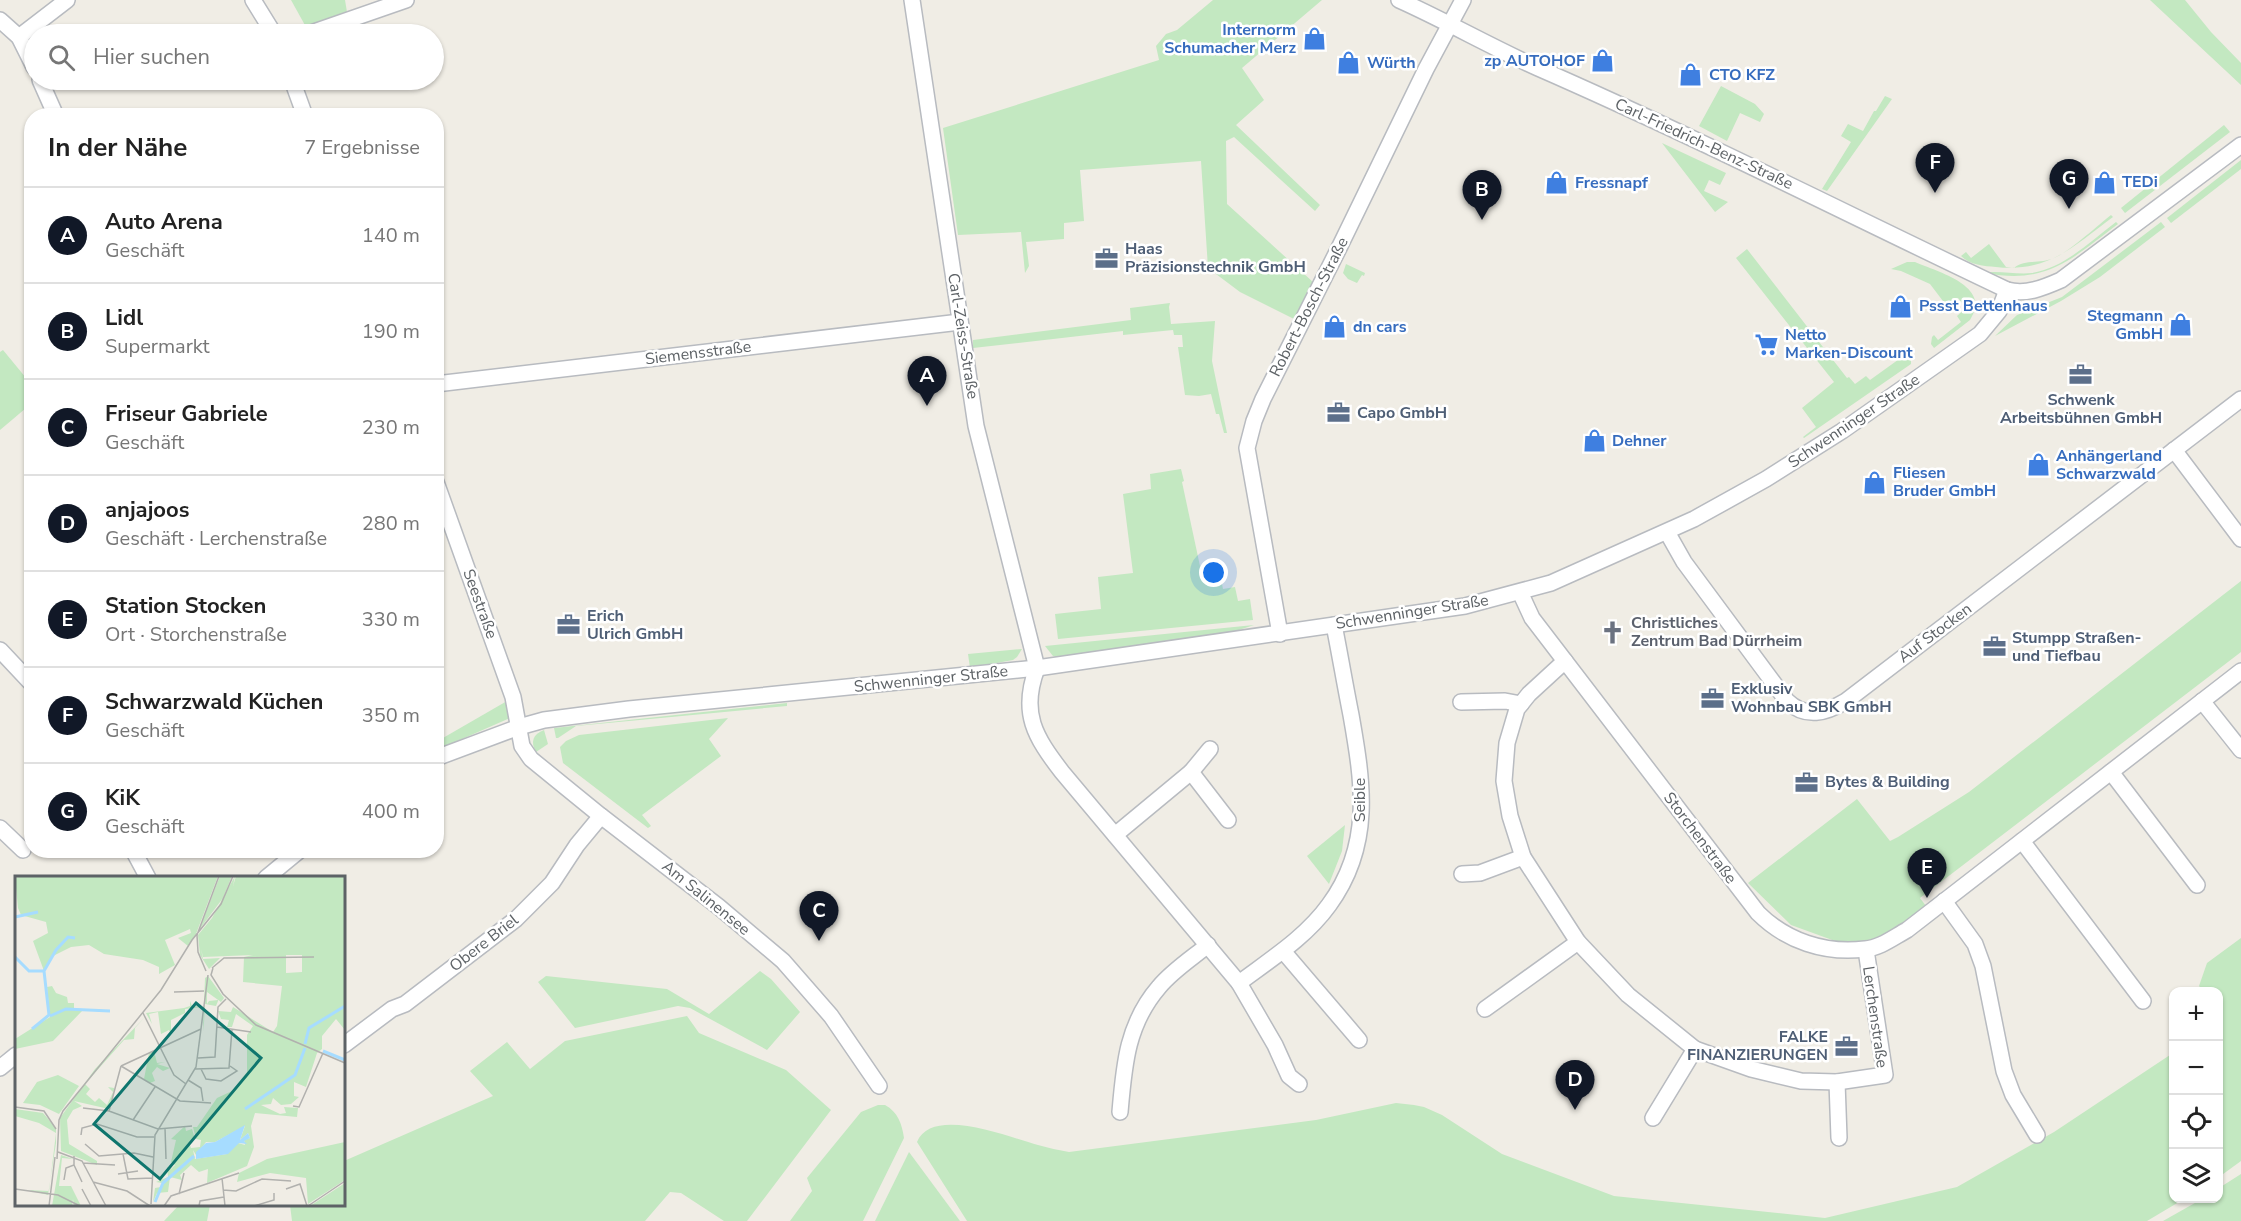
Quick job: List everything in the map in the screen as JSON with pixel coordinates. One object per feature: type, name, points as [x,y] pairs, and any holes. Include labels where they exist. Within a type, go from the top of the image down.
[{"type":"street","points":[[36,24],[67,0]]},
{"type":"street","points":[[253,0],[268,24]]},
{"type":"street","points":[[338,24],[406,0]]},
{"type":"street","name":"Carl-Zeiss-Straße","points":[[912,0],[976,426],[1037,668]]},
{"type":"street","name":"Carl-Friedrich-Benz-Straße","points":[[1399,0],[1537,67],[1579,84],[1762,171],[2007,290]]},
{"type":"street","name":"Robert-Bosch-Straße","points":[[1280,634],[1247,448],[1254,422],[1263,399],[1340,248],[1423,75],[1463,0]]},
{"type":"street","points":[[0,20],[19,37],[24,47]]},
{"type":"street","points":[[19,37],[24,33]]},
{"type":"street","points":[[44,90],[52,108]]},
{"type":"street","points":[[296,90],[302,108]]},
{"type":"street","points":[[2007,290],[2018,293],[2041,289],[2061,280],[2241,145]]},
{"type":"street","name":"Schwenninger Straße","points":[[444,755],[544,720],[1037,668],[1465,606],[1551,584],[1694,519],[1810,452],[1980,334],[1999,311],[2007,290]]},
{"type":"street","name":"Siemensstraße","points":[[444,383],[960,322]]},
{"type":"street","name":"Auf Stocken","points":[[1667,532],[1684,562],[1787,700],[1795,708],[1809,713],[1818,713],[1846,701],[2241,399]]},
{"type":"street","points":[[2174,450],[2241,538]]},
{"type":"street","name":"Seestraße","points":[[444,504],[513,697],[519,727]]},
{"type":"street","name":"Storchenstraße","points":[[1520,592],[1532,618],[1758,913],[1772,927],[1804,943],[1821,948],[1866,950],[1887,942],[1907,930],[2241,671]]},
{"type":"street","name":"Seible","points":[[1239,983],[1283,951],[1313,924],[1341,887],[1359,836],[1362,810],[1360,769],[1334,625]]},
{"type":"street","points":[[0,650],[24,676]]},
{"type":"street","name":"Lerchenstraße","points":[[1565,661],[1529,694],[1517,709],[1507,743],[1504,781],[1510,816],[1523,857],[1578,942],[1628,995],[1695,1048],[1751,1069],[1801,1081],[1837,1082],[1885,1075],[1866,950]]},
{"type":"street","points":[[1037,668],[1029,699],[1037,736],[1047,753],[1239,983],[1275,1045],[1289,1076],[1299,1084]]},
{"type":"street","points":[[1461,702],[1505,701],[1521,704]]},
{"type":"street","points":[[2202,701],[2241,750]]},
{"type":"street","name":"Am Salinensee","points":[[519,727],[522,746],[531,759],[719,907],[783,961],[831,1016],[879,1086]]},
{"type":"street","points":[[1115,835],[1191,772],[1210,749]]},
{"type":"street","points":[[2111,771],[2197,885]]},
{"type":"street","points":[[1191,772],[1228,820]]},
{"type":"street","name":"Obere Briel","points":[[345,1045],[392,1010],[405,1004],[516,919],[552,883],[577,845],[601,816]]},
{"type":"street","points":[[0,828],[22,850]]},
{"type":"street","points":[[2022,841],[2143,1002]]},
{"type":"street","points":[[1462,874],[1480,873],[1523,857]]},
{"type":"street","points":[[137,858],[146,876]]},
{"type":"street","points":[[268,876],[290,858]]},
{"type":"street","points":[[1944,901],[1975,944],[1983,966],[2004,1071],[2013,1095],[2037,1135]]},
{"type":"street","points":[[1485,1009],[1578,942]]},
{"type":"street","points":[[1120,1112],[1124,1062],[1136,1019],[1159,986],[1208,945]]},
{"type":"street","points":[[1283,951],[1359,1040]]},
{"type":"street","points":[[1653,1118],[1695,1048]]},
{"type":"street","points":[[0,1068],[15,1057]]},
{"type":"street","points":[[1837,1082],[1839,1138]]},
{"type":"green space","points":[[291,0],[345,0],[347,12],[314,24],[304,24]]},
{"type":"green space","points":[[1213,0],[1322,0],[1242,68],[1264,100],[1236,125],[1320,205],[1315,211],[1234,137],[1226,141],[1227,204],[1313,282],[1296,320],[1240,292],[1208,268],[1201,161],[1080,170],[1084,221],[1064,223],[1064,239],[1026,242],[1029,266],[1025,273],[1021,232],[958,235],[943,128],[1159,60],[1156,46],[1166,34],[1177,30]]},
{"type":"green space","points":[[2150,0],[2185,0],[2211,32],[2241,63],[2241,85]]},
{"type":"green space","points":[[1721,86],[1755,104],[1764,114],[1760,122],[1740,113],[1727,141],[1699,126]]},
{"type":"green space","points":[[1885,96],[1892,99],[1827,191],[1822,189],[1851,142],[1841,136],[1848,124],[1863,131]]},
{"type":"green space","points":[[2224,125],[2230,132],[2125,213],[2121,208]]},
{"type":"green space","points":[[1662,143],[1726,173],[1720,185],[1709,180],[1704,191],[1728,202],[1715,212]]},
{"type":"green space","points":[[2241,160],[2241,169],[2171,223],[2167,218]]},
{"type":"green space","points":[[2111,215],[2113,217],[2086,238],[2066,251]]},
{"type":"green space","points":[[2116,222],[2118,224],[2072,258],[2058,266],[2026,275],[2007,276],[1985,273],[2032,273],[2055,266],[2077,253]]},
{"type":"green space","points":[[2161,222],[2165,227],[2100,277],[2061,301],[1995,336],[2017,315],[2062,297]]},
{"type":"green space","points":[[1989,244],[2006,267],[2011,268],[1977,264],[1961,256],[1966,252],[1971,258]]},
{"type":"green space","points":[[1747,249],[1847,378],[1849,377],[1855,384],[1866,376],[1870,380],[1902,357],[1907,357],[1911,364],[1804,438],[1816,427],[1802,408],[1834,382],[1736,258]]},
{"type":"green space","points":[[2050,259],[2031,266],[2014,268],[2023,263]]},
{"type":"green space","points":[[1907,262],[1915,262],[1949,276],[1969,289],[1974,298],[1975,308],[1970,320],[1934,348],[1931,344],[1932,337],[1934,335],[1938,340],[1961,322],[1957,316],[1966,308],[1958,298],[1946,305],[1930,284],[1891,269]]},
{"type":"green space","points":[[1346,264],[1365,273],[1357,283],[1348,279],[1343,273]]},
{"type":"green space","points":[[1170,303],[1171,324],[1215,321],[1212,361],[1227,433],[1224,433],[1219,414],[1216,414],[1211,394],[1185,395],[1178,347],[1183,347],[1182,335],[1174,335],[1173,330],[1123,335],[1123,331],[973,348],[973,340],[1131,320],[1130,308]]},
{"type":"green space","points":[[3,350],[24,376],[24,410],[0,430],[0,352]]},
{"type":"green space","points":[[1181,469],[1200,566],[1211,564],[1213,575],[1220,574],[1223,589],[1235,587],[1238,601],[1250,599],[1253,620],[1058,639],[1055,614],[1101,609],[1098,577],[1133,573],[1123,494],[1151,489],[1150,474]]},
{"type":"green space","points":[[2241,581],[2241,652],[1920,898],[1926,906],[1892,934],[1858,943],[1835,941],[1791,925],[1748,883],[1857,799],[1890,841],[1898,837],[1969,792]]},
{"type":"green space","points":[[1254,625],[1212,639],[1059,658],[1053,656],[1045,646]]},
{"type":"green space","points":[[1022,649],[1013,660],[970,668],[968,654]]},
{"type":"green space","points":[[507,701],[510,718],[444,747],[444,737]]},
{"type":"green space","points":[[787,703],[787,706],[576,726],[558,738],[556,738],[554,728]]},
{"type":"green space","points":[[728,718],[709,739],[721,756],[642,815],[651,826],[648,828],[563,763],[560,747],[566,741],[579,735]]},
{"type":"green space","points":[[544,730],[548,744],[536,752],[533,745],[534,739]]},
{"type":"green space","points":[[1345,825],[1342,851],[1329,884],[1307,856]]},
{"type":"green space","points":[[2241,938],[2241,1161],[2223,1174],[2223,987],[2199,986],[2207,963]]},
{"type":"green space","points":[[760,971],[771,979],[800,1012],[767,1050],[690,1008],[678,1006],[575,1028],[538,982],[546,976],[667,989],[709,1014]]},
{"type":"green space","points":[[687,1016],[699,1033],[786,1070],[831,1110],[747,1221],[724,1221],[681,1193],[670,1192],[645,1221],[292,1221],[290,1206],[345,1206],[345,1161],[493,1096],[470,1071],[507,1042],[530,1069],[565,1041]]},
{"type":"green space","points":[[2169,1056],[2169,1203],[2177,1203],[2147,1221],[967,1221],[917,1142],[925,1131],[938,1126],[955,1125],[992,1131],[1069,1152],[1316,1120],[1396,1103],[1424,1107],[1442,1115],[1502,1154],[1614,1196],[1825,1218],[1957,1187],[2054,1132]]},
{"type":"green space","points":[[878,1105],[885,1105],[896,1115],[901,1123],[904,1138],[863,1221],[790,1221],[812,1191],[807,1178],[861,1112]]},
{"type":"green space","points":[[909,1152],[960,1221],[875,1221]]},
{"type":"green space","points":[[2241,1174],[2241,1221],[2163,1221],[2195,1203],[2223,1203],[2223,1185]]},
{"type":"green space","points":[[178,1206],[210,1206],[207,1221],[164,1221]]},
{"type":"place","name":"Internorm Schumacher Merz","points":[[1314,39]]},
{"type":"place","name":"zp AUTOHOF","points":[[1603,61]]},
{"type":"place","name":"Würth","points":[[1349,63]]},
{"type":"place","name":"CTO KFZ","points":[[1691,75]]},
{"type":"place","name":"TEDi","points":[[2104,182]]},
{"type":"place","name":"Fressnapf","points":[[1557,183]]},
{"type":"place","name":"Schwarzwald Küchen","points":[[1935,193]]},
{"type":"place","name":"KiK","points":[[2069,209]]},
{"type":"place","name":"Lidl","points":[[1482,220]]},
{"type":"place","name":"Haas Präzisionstechnik GmbH","points":[[1107,258]]},
{"type":"place","name":"Pssst Bettenhaus","points":[[1901,306]]},
{"type":"place","name":"Stegmann GmbH","points":[[2181,325]]},
{"type":"place","name":"dn cars","points":[[1335,327]]},
{"type":"place","name":"Netto Marken-Discount","points":[[1767,344]]},
{"type":"place","name":"Schwenk Arbeitsbühnen GmbH","points":[[2081,375]]},
{"type":"place","name":"Auto Arena","points":[[927,406]]},
{"type":"place","name":"Capo GmbH","points":[[1339,413]]},
{"type":"place","name":"Dehner","points":[[1594,441]]},
{"type":"place","name":"Anhängerland Schwarzwald","points":[[2038,465]]},
{"type":"place","name":"Fliesen Bruder GmbH","points":[[1875,482]]},
{"type":"place","name":"Erich Ulrich GmbH","points":[[569,625]]},
{"type":"place","name":"Christliches Zentrum Bad Dürrheim","points":[[1613,632]]},
{"type":"place","name":"Stumpp Straßen- und Tiefbau","points":[[1994,647]]},
{"type":"place","name":"Exklusiv Wohnbau SBK GmbH","points":[[1713,698]]},
{"type":"place","name":"Bytes & Building","points":[[1807,782]]},
{"type":"place","name":"Station Stocken","points":[[1927,898]]},
{"type":"place","name":"Friseur Gabriele","points":[[819,941]]},
{"type":"place","name":"FALKE FINANZIERUNGEN","points":[[1846,1046]]},
{"type":"place","name":"anjajoos","points":[[1575,1110]]}]
